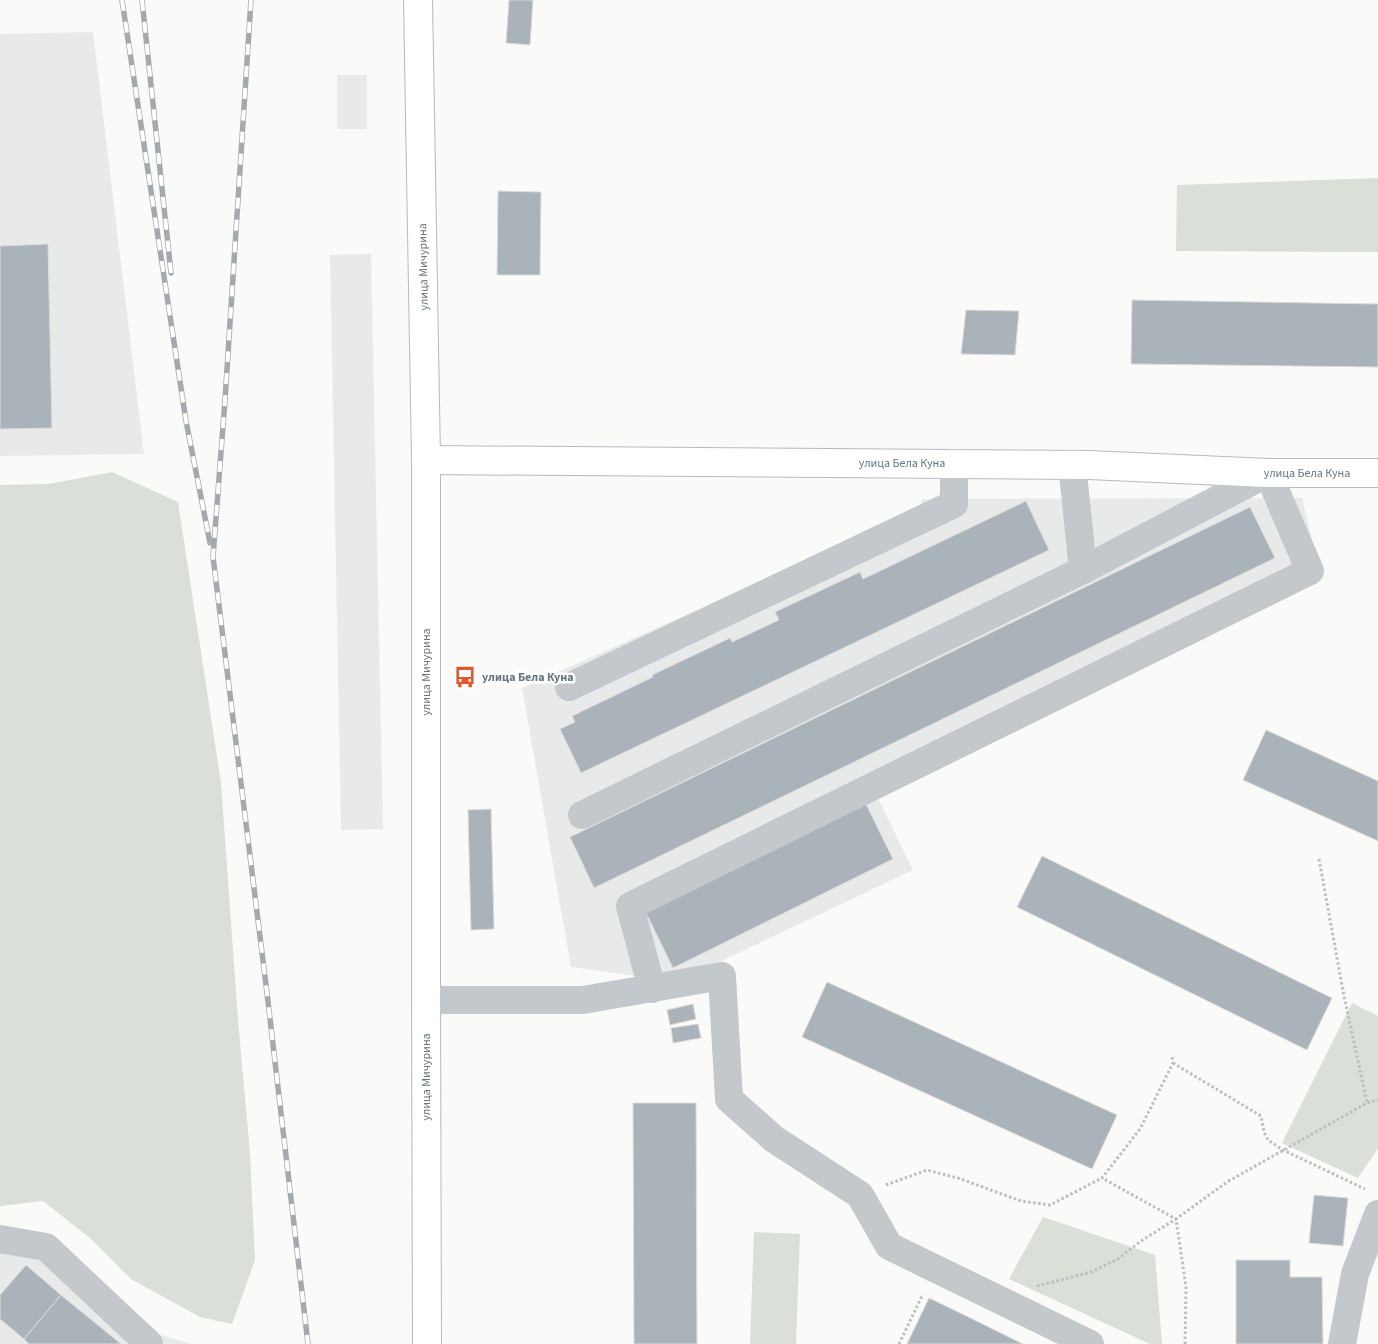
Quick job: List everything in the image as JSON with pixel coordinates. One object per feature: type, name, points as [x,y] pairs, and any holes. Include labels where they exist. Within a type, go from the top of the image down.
[{"type":"main road","name":"улица Мичурина","points":[[418,0],[426,460],[427,1344]]},
{"type":"main road","name":"улица Бела Куна","points":[[426,460],[1072,464],[1268,473],[1378,473]]},
{"type":"lane","points":[[569,687],[954,504],[954,463]]},
{"type":"lane","points":[[1072,464],[1083,570]]},
{"type":"lane","points":[[582,814],[1083,570],[1268,473],[1310,572],[630,906],[652,988]]},
{"type":"lane","points":[[426,1000],[583,1000],[722,976],[728,1099],[774,1139],[860,1195],[889,1246],[1090,1344]]},
{"type":"lane","points":[[1342,1344],[1355,1274],[1374,1203]]},
{"type":"lane","points":[[0,1238],[46,1247],[149,1344]]},
{"type":"path","points":[[1319,859],[1342,990],[1367,1103]]},
{"type":"path","points":[[860,1195],[927,1170],[958,1178],[1021,1201],[1050,1205],[1102,1178],[1140,1129],[1173,1063],[1172,1056]]},
{"type":"path","points":[[1173,1063],[1261,1116],[1264,1132],[1268,1140],[1374,1203]]},
{"type":"path","points":[[989,1295],[1091,1272],[1118,1260],[1141,1241],[1176,1219],[1227,1182],[1367,1103],[1378,1100]]},
{"type":"path","points":[[1102,1178],[1176,1219]]},
{"type":"path","points":[[1176,1219],[1186,1287],[1185,1344]]},
{"type":"path","points":[[898,1344],[936,1269]]},
{"type":"shaded area","points":[[93,32],[144,454],[0,456],[0,34]]},
{"type":"shaded area","points":[[337,75],[367,75],[367,129],[337,129]]},
{"type":"shaded area","points":[[1378,178],[1378,252],[1176,251],[1177,185]]},
{"type":"shaded area","points":[[371,254],[383,829],[341,830],[330,255]]},
{"type":"shaded area","points":[[112,472],[178,502],[221,783],[238,1020],[250,1153],[255,1260],[232,1324],[200,1317],[131,1279],[90,1238],[43,1201],[0,1206],[0,485],[49,484]]},
{"type":"shaded area","points":[[1302,498],[1320,574],[878,798],[913,870],[688,977],[665,980],[571,967],[522,688],[919,511],[922,499]]},
{"type":"shaded area","points":[[1352,1003],[1378,1016],[1378,1148],[1358,1178],[1282,1143]]},
{"type":"shaded area","points":[[1043,1217],[1155,1255],[1162,1344],[1150,1344],[1009,1279]]},
{"type":"shaded area","points":[[0,1226],[52,1240],[161,1335],[191,1344],[0,1344]]},
{"type":"shaded area","points":[[754,1232],[800,1234],[796,1344],[750,1344]]},
{"type":"building","points":[[509,0],[533,0],[530,45],[506,43]]},
{"type":"building","points":[[498,191],[541,192],[540,275],[497,275]]},
{"type":"building","points":[[48,244],[52,428],[0,429],[0,246]]},
{"type":"building","points":[[1132,300],[1378,304],[1378,367],[1131,364]]},
{"type":"building","points":[[966,310],[1019,311],[1015,355],[961,354]]},
{"type":"building","points":[[1026,501],[1049,550],[581,773],[560,729],[575,722],[572,716],[730,638],[732,642],[779,620],[775,612],[860,572],[863,579]]},
{"type":"building","points":[[1250,507],[1275,558],[594,888],[570,837]]},
{"type":"building","points":[[1266,730],[1378,781],[1378,841],[1243,780]]},
{"type":"building","points":[[866,804],[893,859],[673,968],[646,913]]},
{"type":"building","points":[[491,809],[494,929],[471,930],[468,810]]},
{"type":"building","points":[[1042,856],[1332,998],[1307,1050],[1017,907]]},
{"type":"building","points":[[827,982],[1117,1115],[1092,1169],[802,1037]]},
{"type":"building","points":[[693,1004],[696,1019],[670,1025],[667,1010]]},
{"type":"building","points":[[698,1024],[701,1038],[673,1043],[671,1028]]},
{"type":"building","points":[[633,1103],[696,1103],[697,1344],[634,1344]]},
{"type":"building","points":[[1314,1195],[1348,1198],[1343,1246],[1309,1243]]},
{"type":"building","points":[[1236,1260],[1290,1260],[1290,1277],[1322,1277],[1323,1344],[1236,1344]]},
{"type":"building","points":[[26,1265],[61,1295],[24,1339],[0,1319],[0,1295]]},
{"type":"building","points":[[61,1295],[121,1344],[29,1344],[24,1339]]},
{"type":"building","points":[[929,1298],[956,1311],[1023,1344],[907,1344]]},
{"type":"railway","points":[[122,0],[186,421],[210,543]]},
{"type":"railway","points":[[142,0],[171,273]]},
{"type":"railway","points":[[251,0],[213,557],[308,1344]]},
{"type":"place","name":"улица Бела Куна","points":[[465,677]]}]
